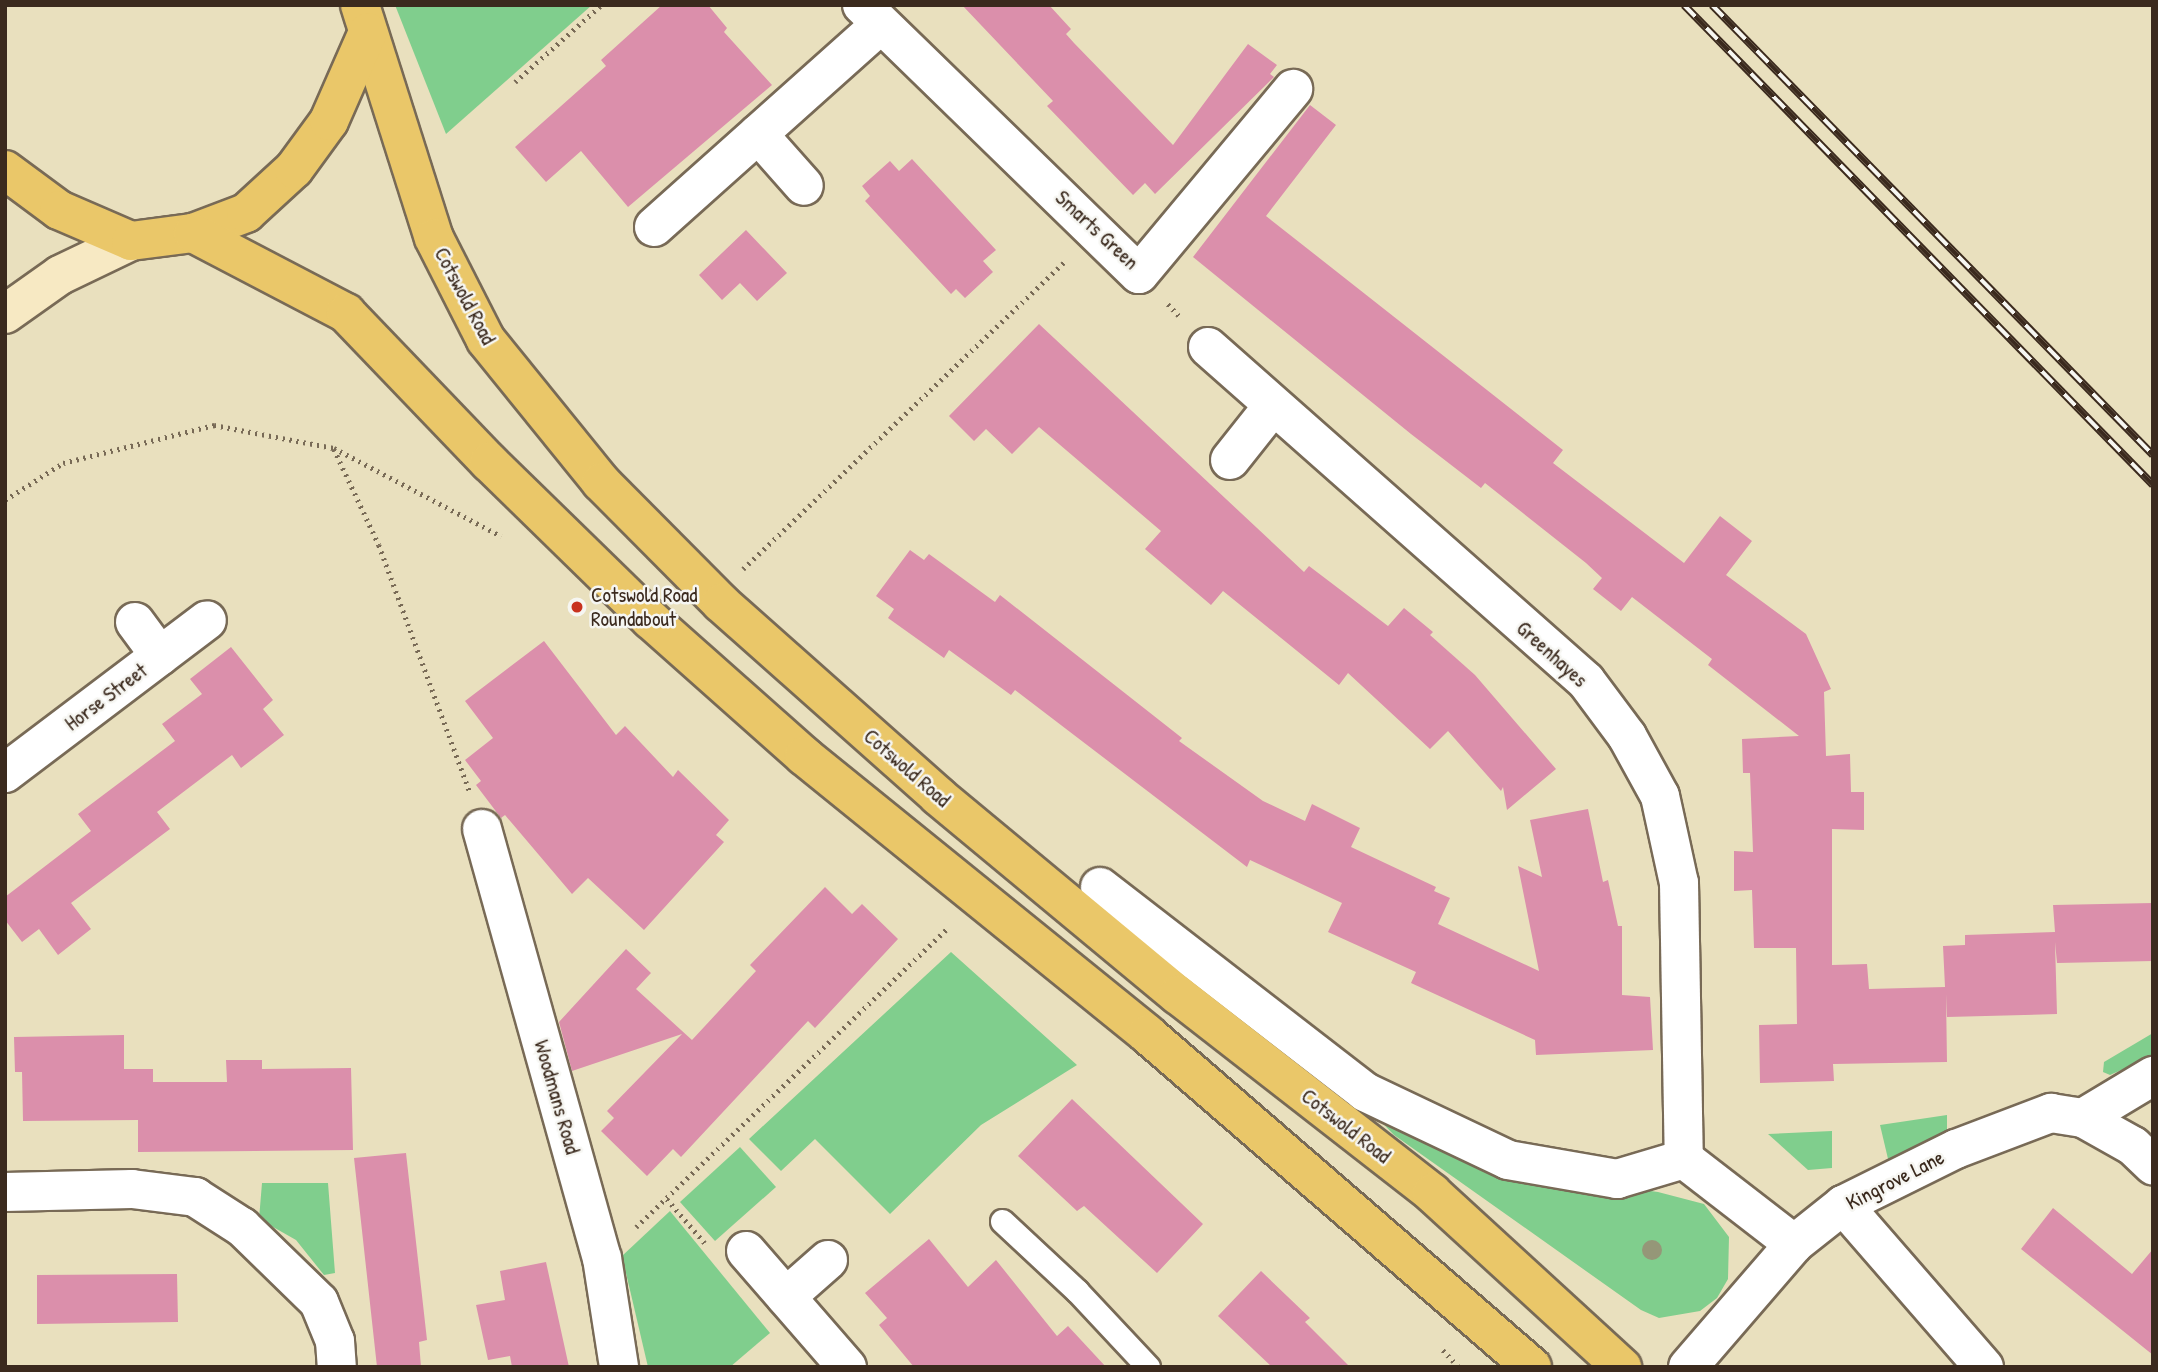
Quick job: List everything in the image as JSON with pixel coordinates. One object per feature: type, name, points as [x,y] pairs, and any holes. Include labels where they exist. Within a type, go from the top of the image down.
[{"type":"main road","points":[[5,314],[60,275],[131,241],[193,233],[246,213],[294,169],[329,121],[364,18]]},
{"type":"main road","name":"Cotswold Road","points":[[364,18],[434,238],[486,340],[601,482],[721,603],[938,796],[1178,995],[1433,1193],[1622,1367]]},
{"type":"main road","points":[[5,170],[59,211],[131,241]]},
{"type":"main road","points":[[193,233],[346,313],[489,462],[651,620],[804,756],[1147,1034],[1532,1367]]},
{"type":"street","name":"Smarts Green","points":[[654,227],[758,134],[871,15],[1139,274],[1293,89]]},
{"type":"street","points":[[758,134],[804,186]]},
{"type":"street","name":"Greenhayes","points":[[1208,347],[1272,407],[1586,681],[1627,736],[1660,796],[1679,883],[1684,1159]]},
{"type":"street","points":[[1230,460],[1272,407]]},
{"type":"street","name":"Horse Street","points":[[5,773],[207,620]]},
{"type":"street","points":[[135,622],[160,656]]},
{"type":"street","name":"Woodmans Road","points":[[482,829],[602,1258],[619,1367]]},
{"type":"street","name":"Cotswold Road","points":[[1100,887],[1365,1092],[1508,1160],[1617,1179],[1684,1159]]},
{"type":"street","points":[[2153,1076],[2083,1118],[2133,1146],[2153,1165]]},
{"type":"street","name":"Kingrove Lane","points":[[1688,1367],[1794,1244],[1843,1205],[1956,1149],[2051,1113],[2083,1118]]},
{"type":"street","points":[[1684,1159],[1794,1244]]},
{"type":"street","points":[[5,1192],[132,1189],[195,1197],[242,1227],[290,1269],[319,1302],[335,1341],[337,1367]]},
{"type":"street","points":[[1843,1205],[1984,1367]]},
{"type":"street","points":[[747,1251],[847,1367]]},
{"type":"street","points":[[786,1297],[828,1260]]},
{"type":"lane","points":[[1002,1221],[1077,1291],[1148,1367]]},
{"type":"path","points":[[515,82],[601,5]]},
{"type":"path","points":[[734,579],[1096,231]]},
{"type":"path","points":[[1139,274],[1208,347]]},
{"type":"path","points":[[5,500],[64,463],[214,425],[334,448],[510,541]]},
{"type":"path","points":[[334,448],[379,545],[436,691],[482,829]]},
{"type":"path","points":[[602,1258],[978,898]]},
{"type":"green space","points":[[395,5],[592,5],[446,134]]},
{"type":"green space","points":[[951,952],[1077,1065],[981,1125],[890,1214],[815,1139],[781,1171],[749,1139]]},
{"type":"green space","points":[[2153,1033],[2153,1056],[2110,1075],[2103,1072],[2104,1062]]},
{"type":"green space","points":[[1365,1105],[1530,1174],[1658,1192],[1704,1204],[1729,1237],[1728,1279],[1717,1298],[1700,1311],[1659,1318],[1641,1310],[1394,1135]]},
{"type":"green space","points":[[1947,1115],[1947,1136],[1889,1163],[1880,1125]]},
{"type":"green space","points":[[1832,1131],[1832,1168],[1808,1170],[1768,1134]]},
{"type":"green space","points":[[740,1147],[776,1187],[715,1241],[680,1202]]},
{"type":"green space","points":[[262,1183],[328,1183],[335,1273],[324,1275],[296,1240],[259,1219]]},
{"type":"green space","points":[[670,1211],[770,1333],[730,1367],[648,1367],[622,1256]]},
{"type":"building","points":[[662,5],[708,5],[727,28],[724,32],[772,85],[628,207],[581,151],[546,182],[515,147],[606,66],[601,60]]},
{"type":"building","points":[[962,5],[1049,5],[1071,29],[1066,34],[1173,145],[1248,44],[1277,65],[1270,74],[1274,77],[1155,194],[1145,183],[1133,195],[1047,106],[1053,101]]},
{"type":"building","points":[[1310,105],[1336,125],[1266,216],[1563,450],[1553,463],[1684,563],[1720,516],[1752,541],[1726,575],[1806,634],[1831,689],[1824,692],[1826,756],[1850,754],[1851,792],[1864,792],[1864,830],[1832,829],[1832,965],[1867,964],[1869,989],[1945,987],[1943,946],[1965,945],[1965,935],[2055,932],[2053,905],[2153,903],[2153,961],[2057,963],[2055,942],[2057,1014],[1947,1017],[1946,994],[1947,1062],[1833,1064],[1834,1081],[1760,1083],[1759,1025],[1797,1024],[1796,948],[1754,948],[1752,890],[1734,891],[1734,851],[1753,852],[1750,773],[1743,773],[1742,739],[1799,736],[1708,665],[1712,659],[1632,597],[1621,611],[1593,589],[1602,578],[1586,563],[1485,483],[1481,488],[1411,434],[1193,257]]},
{"type":"building","points":[[912,159],[996,250],[983,261],[993,272],[965,298],[956,289],[951,294],[865,201],[870,196],[862,186],[890,161],[899,171]]},
{"type":"building","points":[[746,230],[787,273],[757,301],[740,283],[722,300],[699,275]]},
{"type":"building","points":[[1039,324],[1304,572],[1309,566],[1388,626],[1404,608],[1433,632],[1430,635],[1475,675],[1556,769],[1507,810],[1503,787],[1501,791],[1448,731],[1430,749],[1348,673],[1339,685],[1223,591],[1211,605],[1145,549],[1161,531],[1039,427],[1012,454],[986,429],[974,441],[949,416]]},
{"type":"building","points":[[910,550],[924,560],[929,554],[995,602],[1000,595],[1182,738],[1179,741],[1263,801],[1305,821],[1312,804],[1360,828],[1351,847],[1436,887],[1434,891],[1450,898],[1438,924],[1539,971],[1518,866],[1542,877],[1530,820],[1588,809],[1603,882],[1608,880],[1618,926],[1622,926],[1622,995],[1650,997],[1653,1050],[1536,1055],[1535,1040],[1411,983],[1416,972],[1328,932],[1342,903],[1250,860],[1247,867],[1015,690],[1011,695],[949,650],[944,658],[888,618],[894,609],[876,596]]},
{"type":"building","points":[[544,641],[616,735],[625,726],[673,777],[678,770],[729,820],[716,835],[724,842],[644,930],[588,878],[572,894],[505,815],[501,818],[476,785],[481,781],[465,760],[493,738],[465,701]]},
{"type":"building","points":[[231,647],[273,700],[263,709],[284,735],[241,768],[232,755],[157,812],[170,829],[71,903],[91,929],[58,955],[39,929],[22,942],[5,920],[5,897],[91,831],[78,814],[175,741],[162,724],[202,694],[190,679]]},
{"type":"building","points":[[825,887],[852,914],[862,904],[898,939],[815,1028],[808,1021],[681,1157],[673,1149],[647,1176],[601,1131],[614,1118],[607,1111],[682,1034],[572,1071],[559,1022],[626,949],[651,973],[636,989],[692,1040],[756,971],[750,965]]},
{"type":"building","points":[[124,1035],[124,1069],[153,1069],[153,1082],[227,1082],[226,1060],[262,1060],[262,1069],[351,1068],[353,1150],[138,1152],[138,1120],[23,1121],[22,1072],[15,1072],[14,1037]]},
{"type":"building","points":[[1072,1099],[1203,1224],[1157,1273],[1084,1206],[1077,1211],[1018,1156]]},
{"type":"building","points":[[406,1153],[427,1340],[419,1342],[421,1367],[377,1367],[354,1158]]},
{"type":"building","points":[[2053,1208],[2132,1274],[2153,1249],[2153,1355],[2021,1249]]},
{"type":"building","points":[[929,1239],[968,1287],[996,1260],[1057,1336],[1068,1326],[1106,1367],[914,1367],[879,1325],[887,1318],[865,1293]]},
{"type":"building","points":[[546,1262],[569,1367],[512,1367],[510,1356],[488,1360],[476,1305],[505,1300],[500,1271]]},
{"type":"building","points":[[1261,1271],[1310,1318],[1305,1322],[1350,1367],[1272,1367],[1218,1316]]},
{"type":"building","points":[[177,1274],[178,1322],[37,1324],[37,1275]]},
{"type":"railway","points":[[1684,5],[2153,485]]},
{"type":"railway","points":[[1712,5],[2153,455]]},
{"type":"place","name":"Cotswold Road Roundabout","points":[[577,607]]}]
